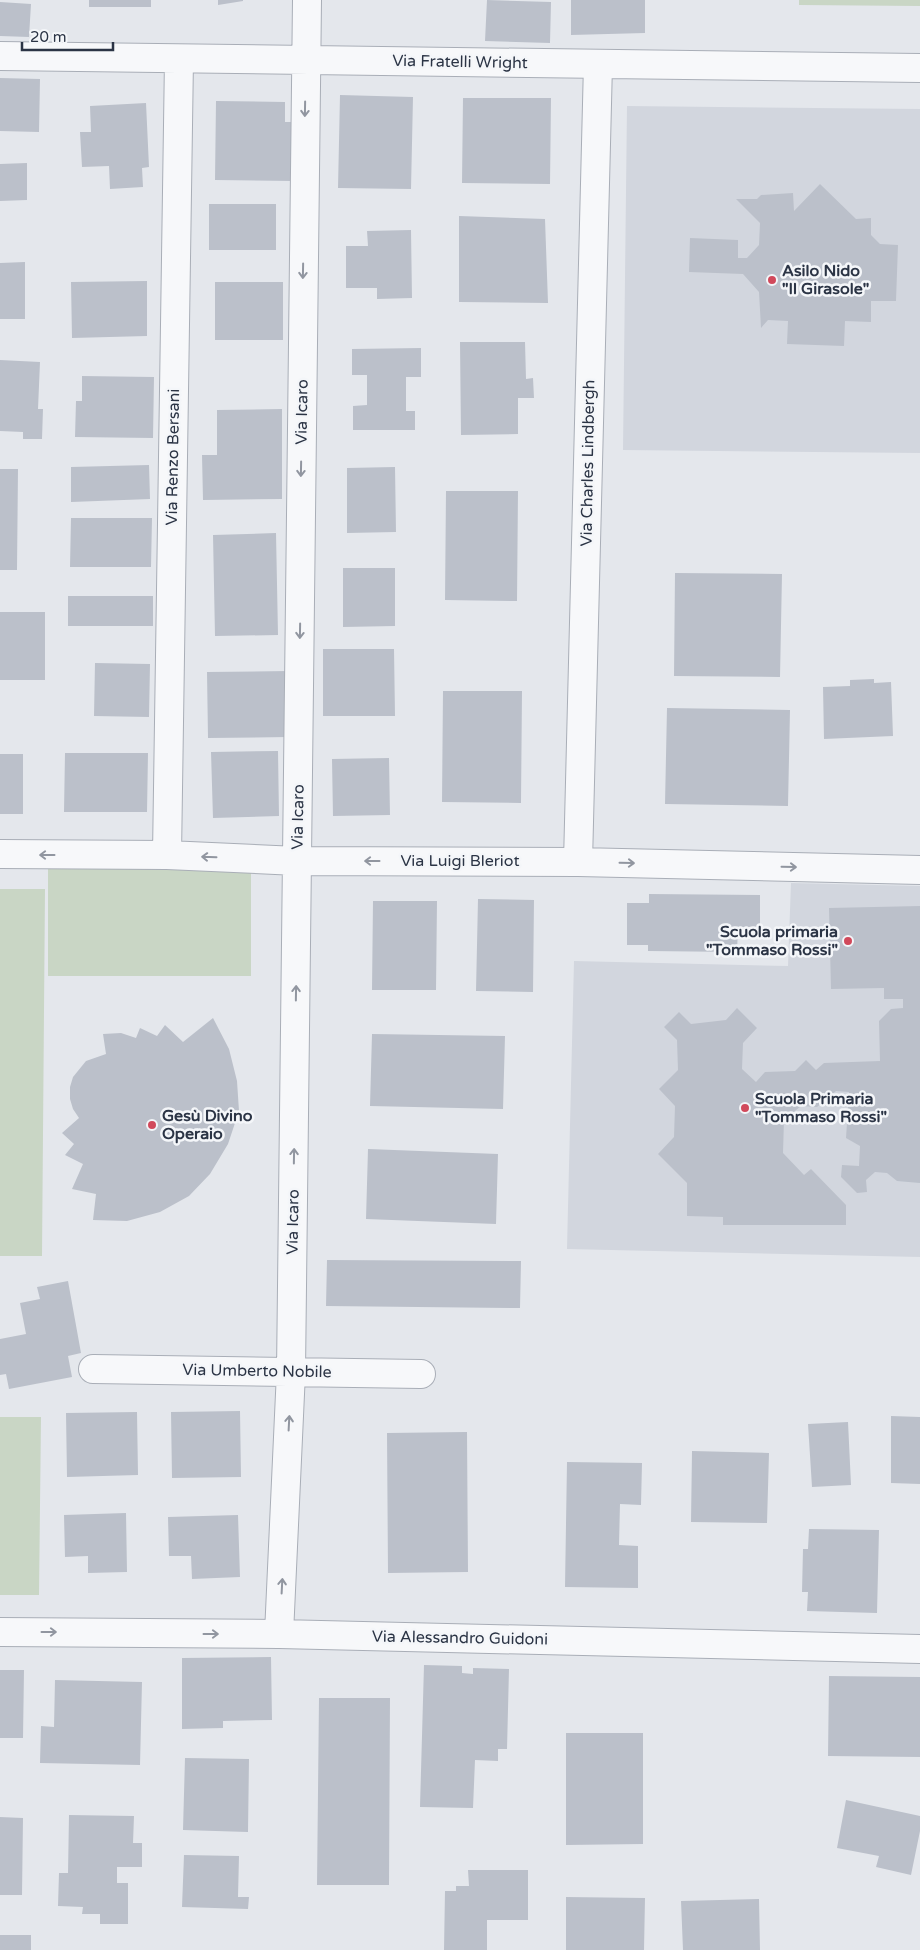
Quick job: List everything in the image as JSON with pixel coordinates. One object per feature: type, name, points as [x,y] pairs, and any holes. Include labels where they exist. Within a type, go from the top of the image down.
[{"type":"street","name":"Via Icaro","points":[[279,1634],[291,1372],[307,0]]},
{"type":"street","name":"Via Fratelli Wright","points":[[0,56],[920,68]]},
{"type":"street","name":"Via Renzo Bersani","points":[[167,855],[179,58]]},
{"type":"street","name":"Via Charles Lindbergh","points":[[578,862],[598,64]]},
{"type":"street","name":"Via Luigi Bleriot","points":[[0,854],[167,855],[298,861],[578,862],[920,870]]},
{"type":"street","name":"Via Umberto Nobile","points":[[93,1369],[421,1374]]},
{"type":"street","name":"Via Alessandro Guidoni","points":[[0,1632],[279,1634],[920,1649]]},
{"type":"shaded area","name":"Asilo Nido \"Il Girasole\"","points":[[627,106],[920,109],[920,453],[623,450]]},
{"type":"shaded area","name":"Scuola Primaria \"Tommaso Rossi\"","points":[[791,883],[920,886],[920,1257],[567,1249],[574,961],[788,966]]},
{"type":"green space","points":[[799,0],[920,0],[920,6],[799,5]]},
{"type":"green space","points":[[48,868],[251,868],[251,976],[48,976]]},
{"type":"green space","points":[[0,889],[45,889],[42,1256],[0,1256]]},
{"type":"green space","points":[[0,1417],[41,1417],[39,1595],[0,1595]]},
{"type":"building","points":[[89,0],[151,0],[151,7],[89,7]]},
{"type":"building","points":[[218,0],[243,0],[243,1],[218,5]]},
{"type":"building","points":[[487,0],[551,2],[550,43],[485,41]]},
{"type":"building","points":[[571,0],[645,0],[645,33],[571,35]]},
{"type":"building","points":[[0,2],[31,4],[29,37],[0,36]]},
{"type":"building","points":[[0,78],[40,79],[39,132],[0,131]]},
{"type":"building","points":[[340,95],[413,97],[411,189],[338,188]]},
{"type":"building","points":[[463,98],[551,98],[550,184],[462,183]]},
{"type":"building","points":[[216,101],[285,102],[285,122],[294,122],[293,181],[215,180]]},
{"type":"building","points":[[146,103],[149,167],[142,168],[143,187],[110,189],[109,166],[82,167],[80,132],[91,132],[90,106]]},
{"type":"building","points":[[27,163],[27,200],[0,201],[0,164]]},
{"type":"building","points":[[820,184],[856,219],[871,218],[871,235],[880,244],[898,245],[896,301],[871,301],[871,322],[845,321],[844,346],[787,344],[788,321],[768,320],[761,328],[759,292],[743,274],[689,272],[690,238],[738,240],[738,258],[747,258],[759,245],[760,223],[736,199],[757,199],[761,195],[793,193],[794,211]]},
{"type":"building","points":[[209,204],[276,204],[276,250],[209,250]]},
{"type":"building","points":[[459,216],[545,219],[548,303],[459,302]]},
{"type":"building","points":[[411,230],[412,298],[377,299],[377,288],[346,288],[346,246],[368,246],[367,231]]},
{"type":"building","points":[[25,262],[25,319],[0,319],[0,263]]},
{"type":"building","points":[[147,281],[147,336],[72,338],[71,282]]},
{"type":"building","points":[[215,282],[283,282],[283,340],[215,340]]},
{"type":"building","points":[[460,342],[525,342],[526,379],[533,378],[534,398],[518,398],[518,434],[461,435]]},
{"type":"building","points":[[421,348],[421,377],[406,377],[406,411],[415,411],[415,430],[353,430],[353,406],[367,405],[367,375],[352,375],[352,349]]},
{"type":"building","points":[[0,360],[40,362],[38,409],[43,409],[42,439],[23,439],[23,432],[0,431]]},
{"type":"building","points":[[82,376],[154,377],[153,438],[75,437],[76,401],[82,401]]},
{"type":"building","points":[[282,409],[282,499],[203,500],[202,455],[217,455],[217,410]]},
{"type":"building","points":[[149,465],[150,499],[71,502],[71,467]]},
{"type":"building","points":[[395,467],[396,532],[347,533],[347,468]]},
{"type":"building","points":[[0,469],[18,469],[17,570],[0,570]]},
{"type":"building","points":[[446,491],[518,491],[517,601],[445,600]]},
{"type":"building","points":[[71,518],[152,518],[151,567],[70,567]]},
{"type":"building","points":[[276,533],[278,635],[215,636],[213,535]]},
{"type":"building","points":[[343,568],[395,568],[395,626],[343,627]]},
{"type":"building","points":[[675,573],[782,574],[780,677],[674,676]]},
{"type":"building","points":[[68,596],[153,596],[153,626],[68,626]]},
{"type":"building","points":[[0,612],[45,612],[45,680],[0,680]]},
{"type":"building","points":[[323,649],[394,649],[395,716],[323,716]]},
{"type":"building","points":[[95,663],[150,664],[149,717],[94,716]]},
{"type":"building","points":[[289,671],[289,737],[208,738],[207,672]]},
{"type":"building","points":[[874,679],[874,683],[891,682],[893,736],[824,739],[823,687],[850,686],[850,680]]},
{"type":"building","points":[[443,691],[522,691],[521,803],[442,802]]},
{"type":"building","points":[[667,708],[790,710],[788,806],[665,804]]},
{"type":"building","points":[[278,751],[279,816],[213,818],[211,752]]},
{"type":"building","points":[[65,753],[148,753],[147,812],[64,812]]},
{"type":"building","points":[[0,754],[23,754],[23,814],[0,814]]},
{"type":"building","points":[[389,758],[390,815],[333,816],[332,759]]},
{"type":"building","points":[[649,894],[760,895],[760,927],[738,927],[737,952],[648,951],[648,945],[627,945],[627,903],[649,903]]},
{"type":"building","points":[[478,899],[534,900],[533,992],[476,991]]},
{"type":"building","points":[[373,901],[437,901],[436,990],[372,990]]},
{"type":"building","points":[[920,906],[920,1183],[897,1181],[887,1173],[875,1172],[866,1180],[867,1192],[857,1193],[841,1177],[842,1165],[859,1166],[860,1146],[846,1138],[849,1092],[836,1091],[817,1107],[801,1106],[784,1120],[783,1153],[804,1175],[811,1169],[846,1205],[846,1225],[723,1225],[723,1217],[687,1216],[687,1183],[658,1154],[674,1137],[675,1106],[659,1089],[678,1070],[677,1040],[664,1027],[679,1012],[691,1024],[726,1020],[737,1008],[757,1028],[743,1043],[742,1069],[756,1082],[765,1072],[795,1071],[806,1060],[816,1070],[824,1063],[880,1061],[879,1021],[891,1009],[903,1008],[903,999],[884,999],[884,988],[831,989],[829,908]]},
{"type":"building","name":"Gesù Divino Operaio","points":[[213,1018],[229,1049],[237,1081],[239,1111],[228,1144],[210,1174],[189,1196],[160,1212],[127,1221],[93,1220],[96,1194],[72,1189],[83,1164],[65,1155],[74,1144],[62,1133],[79,1118],[73,1109],[70,1099],[70,1087],[73,1077],[86,1061],[106,1054],[103,1034],[121,1033],[136,1038],[140,1028],[157,1036],[165,1025],[183,1042]]},
{"type":"building","points":[[372,1034],[505,1036],[503,1109],[370,1106]]},
{"type":"building","points":[[368,1149],[498,1154],[496,1224],[366,1219]]},
{"type":"building","points":[[327,1260],[521,1261],[520,1308],[326,1306]]},
{"type":"building","points":[[68,1281],[81,1353],[68,1356],[72,1377],[9,1389],[6,1374],[0,1375],[0,1339],[26,1334],[20,1303],[40,1299],[37,1287]]},
{"type":"building","points":[[240,1411],[241,1477],[172,1478],[171,1412]]},
{"type":"building","points":[[137,1412],[138,1475],[67,1477],[66,1413]]},
{"type":"building","points":[[891,1416],[920,1417],[920,1484],[891,1483]]},
{"type":"building","points":[[848,1422],[851,1485],[812,1487],[808,1424]]},
{"type":"building","points":[[467,1432],[468,1572],[388,1573],[387,1433]]},
{"type":"building","points":[[692,1451],[769,1453],[767,1523],[691,1522]]},
{"type":"building","points":[[567,1462],[642,1463],[641,1505],[620,1504],[619,1545],[638,1546],[638,1588],[565,1587]]},
{"type":"building","points":[[126,1513],[127,1572],[88,1573],[88,1556],[65,1557],[64,1515]]},
{"type":"building","points":[[238,1515],[240,1577],[192,1579],[191,1556],[169,1556],[168,1517]]},
{"type":"building","points":[[809,1529],[879,1530],[877,1613],[807,1611],[808,1592],[802,1592],[803,1549],[808,1549]]},
{"type":"building","points":[[271,1657],[272,1720],[223,1721],[223,1728],[182,1729],[182,1658]]},
{"type":"building","points":[[424,1665],[462,1666],[462,1673],[473,1674],[473,1668],[509,1669],[507,1749],[498,1749],[498,1761],[475,1760],[473,1808],[420,1807]]},
{"type":"building","points":[[0,1670],[24,1670],[23,1738],[0,1738]]},
{"type":"building","points":[[829,1676],[920,1677],[920,1757],[828,1756]]},
{"type":"building","points":[[55,1680],[142,1682],[140,1765],[40,1763],[41,1726],[54,1727]]},
{"type":"building","points":[[319,1698],[390,1698],[389,1885],[317,1885]]},
{"type":"building","points":[[566,1733],[643,1733],[643,1844],[566,1845]]},
{"type":"building","points":[[185,1758],[249,1759],[248,1832],[183,1830]]},
{"type":"building","points":[[846,1800],[920,1816],[920,1831],[911,1875],[876,1867],[879,1856],[837,1848]]},
{"type":"building","points":[[69,1815],[134,1816],[133,1843],[142,1843],[142,1867],[117,1867],[117,1883],[128,1883],[128,1924],[100,1924],[100,1914],[82,1914],[83,1907],[58,1906],[59,1873],[68,1873]]},
{"type":"building","points":[[0,1817],[23,1818],[22,1895],[0,1895]]},
{"type":"building","points":[[184,1855],[239,1856],[238,1897],[249,1897],[248,1909],[182,1907]]},
{"type":"building","points":[[468,1870],[528,1870],[528,1920],[487,1920],[487,1950],[444,1950],[445,1891],[456,1891],[456,1886],[469,1886]]},
{"type":"building","points":[[566,1897],[645,1898],[644,1950],[566,1950]]},
{"type":"building","points":[[759,1899],[760,1950],[683,1950],[681,1901]]},
{"type":"building","points":[[0,1935],[31,1935],[31,1950],[0,1950]]},
{"type":"place","name":"Asilo Nido \"Il Girasole\"","points":[[772,280]]},
{"type":"place","name":"Scuola primaria \"Tommaso Rossi\"","points":[[848,941]]},
{"type":"place","name":"Scuola Primaria \"Tommaso Rossi\"","points":[[745,1108]]},
{"type":"place","name":"Gesù Divino Operaio","points":[[152,1125]]}]
